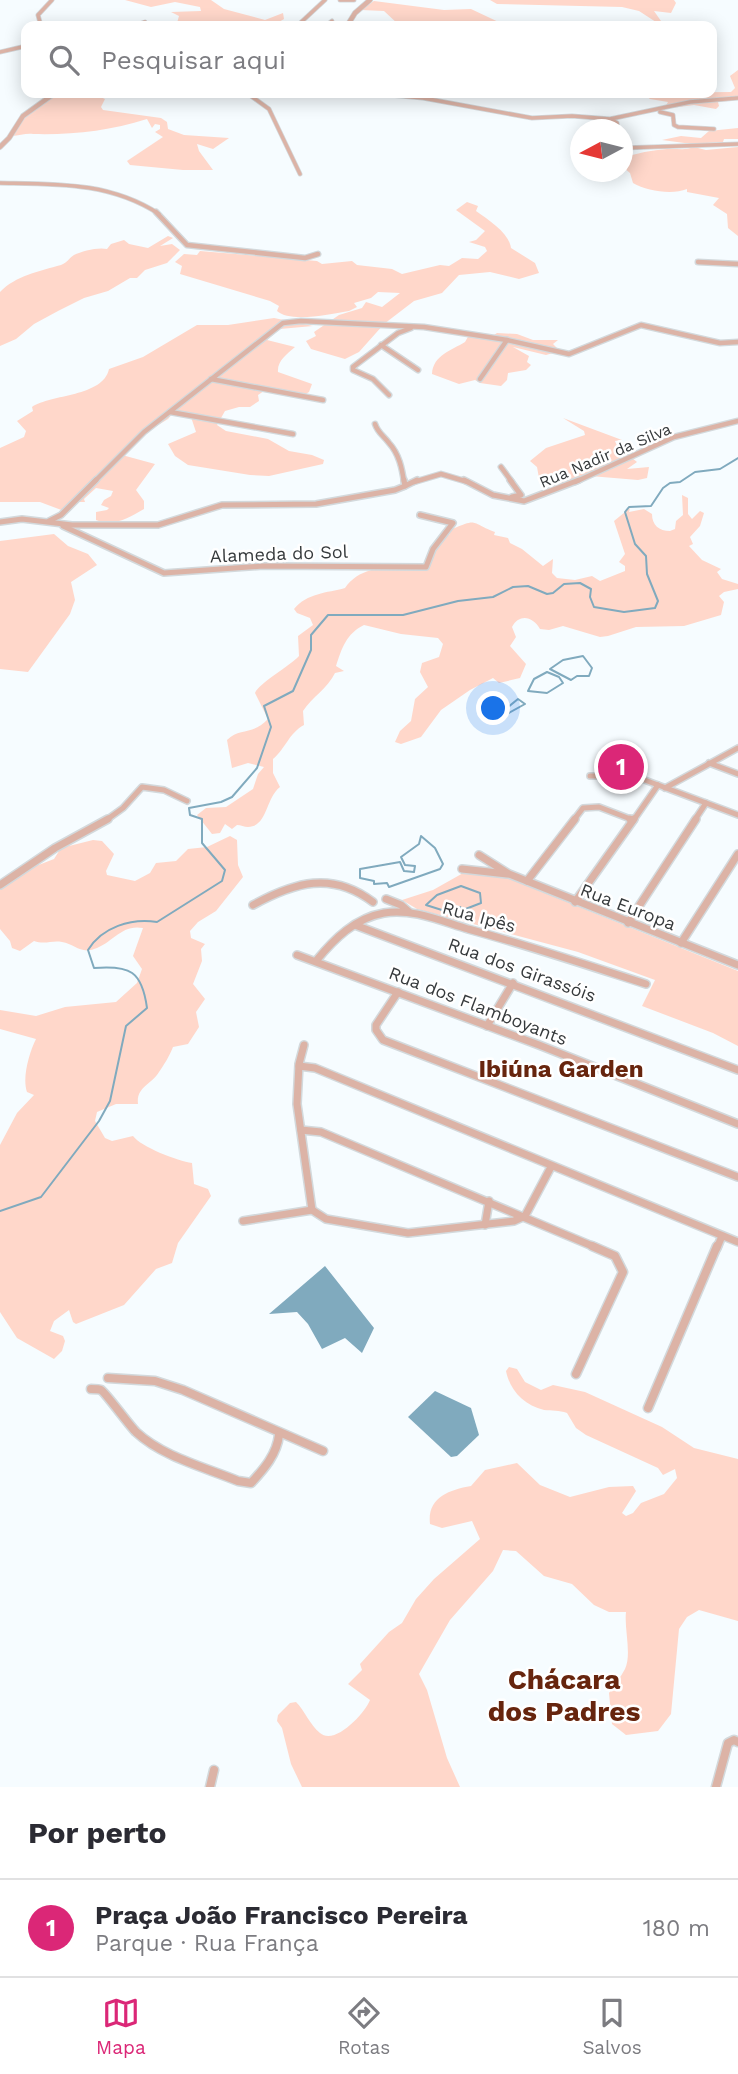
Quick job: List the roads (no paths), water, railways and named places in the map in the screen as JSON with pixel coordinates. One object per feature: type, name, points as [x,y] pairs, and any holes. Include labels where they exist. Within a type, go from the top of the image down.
[{"type":"street","points":[[40,21],[38,15],[52,0]]},
{"type":"street","points":[[302,21],[326,0]]},
{"type":"street","points":[[340,0],[354,0]]},
{"type":"street","points":[[350,21],[370,0]]},
{"type":"street","points":[[0,52],[21,47]]},
{"type":"street","points":[[0,147],[7,142],[29,109],[47,98]]},
{"type":"street","points":[[254,98],[269,109],[300,174]]},
{"type":"street","points":[[414,98],[533,118],[572,116],[610,119],[690,102],[738,98]]},
{"type":"street","points":[[655,111],[673,115],[674,125],[678,127],[714,129]]},
{"type":"street","points":[[633,148],[738,144]]},
{"type":"street","points":[[0,183],[97,187],[115,191],[156,212],[187,245],[305,258],[318,254]]},
{"type":"street","points":[[698,262],[738,264]]},
{"type":"street","points":[[49,521],[61,515],[118,457],[170,412],[283,323],[301,321],[416,327],[507,340],[572,354],[643,325],[720,343],[738,342]]},
{"type":"street","points":[[389,395],[373,379],[353,370],[363,357],[398,332],[416,327]]},
{"type":"street","points":[[480,379],[507,340]]},
{"type":"street","points":[[382,345],[418,370]]},
{"type":"street","points":[[211,379],[323,400]]},
{"type":"street","points":[[170,412],[293,434]]},
{"type":"street","name":"Rua Nadir da Silva","points":[[58,523],[158,525],[222,505],[316,504],[395,490],[425,474],[434,473],[452,476],[511,501],[533,499],[604,471],[674,437],[738,421]]},
{"type":"street","points":[[375,424],[378,433],[397,451],[405,485]]},
{"type":"street","points":[[490,492],[515,498],[521,495],[501,467]]},
{"type":"street","name":"Alameda do Sol","points":[[58,523],[124,556],[164,573],[174,573],[263,566],[426,567],[433,549],[453,523],[420,515]]},
{"type":"street","points":[[0,522],[58,523]]},
{"type":"street","points":[[575,902],[633,820],[661,786],[738,748]]},
{"type":"street","points":[[625,759],[634,776]]},
{"type":"street","points":[[709,764],[738,774]]},
{"type":"street","points":[[590,776],[634,776],[738,815]]},
{"type":"street","points":[[0,885],[55,848],[90,831],[123,808],[142,787],[164,790],[187,801]]},
{"type":"street","points":[[628,923],[706,803]]},
{"type":"street","points":[[527,881],[583,808],[599,807],[633,820]]},
{"type":"street","points":[[681,943],[738,854]]},
{"type":"street","name":"Rua Europa","points":[[479,855],[509,874],[575,902],[737,963]]},
{"type":"street","name":"Rua Europa","points":[[462,869],[509,874]]},
{"type":"street","points":[[253,905],[294,886],[313,883],[355,887],[373,902]]},
{"type":"street","points":[[386,899],[409,912]]},
{"type":"street","name":"Rua Ipês","points":[[316,961],[337,936],[355,925],[383,913],[409,912],[540,948],[646,984]]},
{"type":"street","name":"Rua dos Girassóis","points":[[355,925],[679,1045],[738,1070]]},
{"type":"street","name":"Rua dos Flamboyants","points":[[297,955],[738,1124]]},
{"type":"street","points":[[487,1026],[513,984]]},
{"type":"street","points":[[398,992],[376,1025],[376,1030],[383,1040],[738,1177]]},
{"type":"street","points":[[304,1045],[299,1066],[301,1130],[312,1210]]},
{"type":"street","points":[[299,1066],[315,1068],[738,1242]]},
{"type":"street","points":[[301,1130],[321,1132],[612,1254],[623,1268],[576,1374]]},
{"type":"street","points":[[243,1221],[312,1210],[326,1219],[408,1233],[514,1222],[525,1216],[551,1167]]},
{"type":"street","points":[[485,1225],[489,1201]]},
{"type":"street","points":[[648,1408],[722,1236]]},
{"type":"street","points":[[108,1378],[139,1378],[163,1383],[263,1424],[279,1435],[323,1451]]},
{"type":"street","points":[[91,1389],[105,1392],[109,1402],[136,1432],[159,1449],[238,1481],[251,1482],[256,1477],[280,1444],[279,1435]]},
{"type":"street","points":[[716,1787],[728,1743],[734,1740],[738,1742]]},
{"type":"street","points":[[210,1787],[214,1770]]},
{"type":"water","points":[[325,1266],[374,1328],[362,1353],[345,1338],[322,1349],[308,1324],[297,1312],[269,1314]]},
{"type":"water","points":[[435,1391],[471,1408],[479,1435],[457,1456],[451,1457],[408,1417]]},
{"type":"waterway","points":[[0,1211],[41,1197],[99,1121],[110,1101],[126,1026],[147,1008],[138,978],[117,968],[94,968],[88,950],[109,930],[137,921],[157,922],[222,881],[225,870],[202,843],[202,819],[190,815],[189,808],[221,802],[232,797],[257,768],[271,727],[264,706],[293,691],[311,650],[311,635],[328,615],[403,615],[458,601],[493,597],[513,587],[528,586],[547,594],[553,593],[564,584],[580,583],[591,589],[590,597],[594,607],[624,612],[655,608],[658,601],[647,574],[646,556],[635,544],[625,512],[629,507],[651,506],[663,488],[670,483],[680,482],[695,472],[720,469],[738,458]]},
{"type":"waterway","points":[[583,656],[592,668],[589,676],[577,676],[571,680],[550,669],[563,660],[583,656]]},
{"type":"waterway","points":[[547,672],[559,677],[563,683],[547,693],[528,691],[534,679],[547,672]]},
{"type":"waterway","points":[[518,699],[525,704],[507,714],[502,712],[518,699]]},
{"type":"waterway","points":[[421,836],[435,848],[443,864],[440,869],[389,887],[387,883],[374,884],[374,881],[360,878],[360,869],[400,862],[404,871],[414,872],[415,866],[405,865],[401,857],[419,844],[421,836]]},
{"type":"waterway","points":[[461,886],[480,893],[481,903],[463,910],[460,907],[445,911],[426,905],[437,895],[461,886]]},
{"type":"place","name":"Praça João Francisco Pereira","points":[[621,767]]},
{"type":"district","name":"Ibiúna Garden","points":[[561,1069]]},
{"type":"district","name":"Chácara dos Padres","points":[[564,1695]]}]
